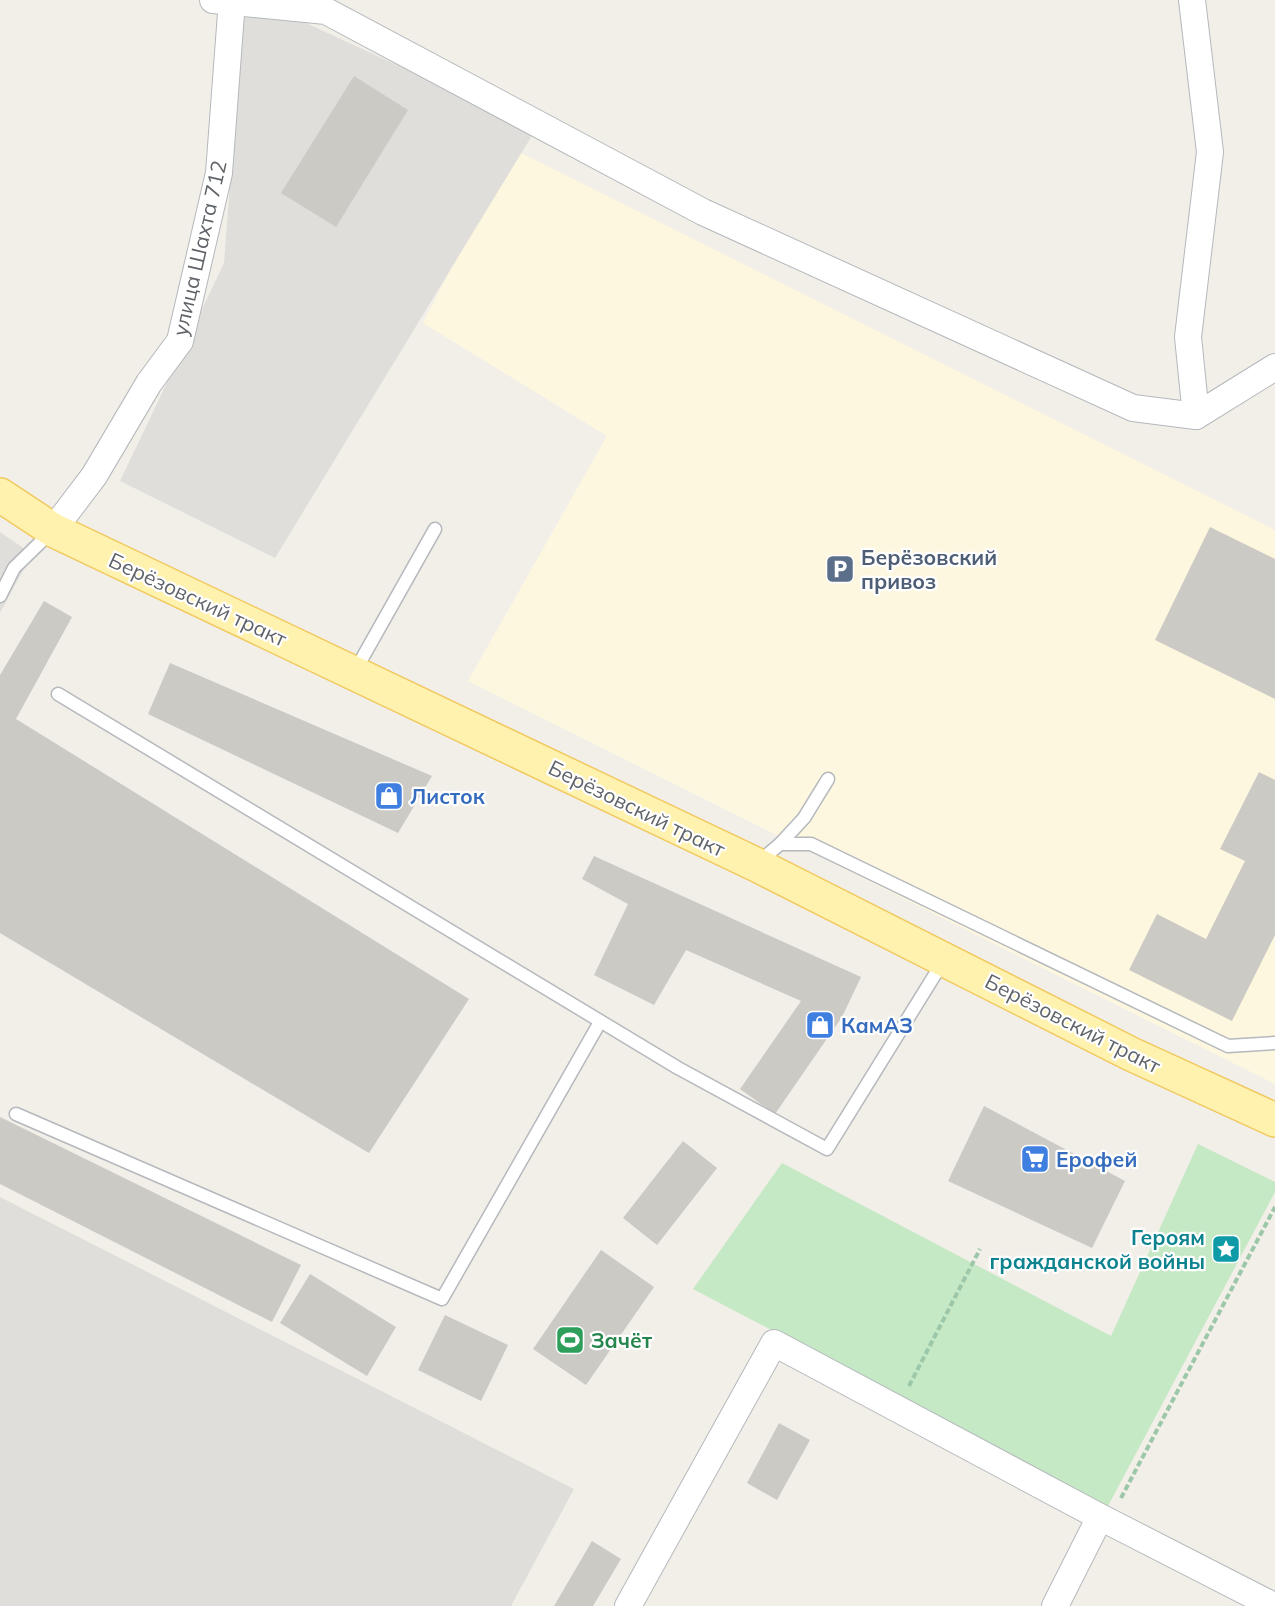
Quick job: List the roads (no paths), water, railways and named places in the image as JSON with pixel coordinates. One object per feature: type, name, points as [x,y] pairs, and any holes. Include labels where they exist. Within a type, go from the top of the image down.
[{"type":"main road","name":"Берёзовский тракт","points":[[0,495],[53,530],[355,672],[767,854],[945,959],[1131,1054],[1275,1120]]},
{"type":"street","points":[[1192,0],[1210,152],[1188,337],[1196,416]]},
{"type":"street","points":[[226,1],[334,5],[703,212],[1133,408],[1196,416],[1275,368]]},
{"type":"street","name":"улица Шахта 712","points":[[53,530],[94,476],[149,383],[180,341],[219,173],[226,1]]},
{"type":"street","points":[[628,1606],[774,1343],[896,1410],[1274,1606]]},
{"type":"street","points":[[1055,1606],[1104,1519]]},
{"type":"lane","points":[[355,672],[435,529]]},
{"type":"lane","points":[[0,596],[14,568],[53,530]]},
{"type":"lane","points":[[58,694],[600,1022],[678,1068],[827,1149],[945,959]]},
{"type":"lane","points":[[767,854],[804,818],[828,779]]},
{"type":"lane","points":[[767,854],[811,844],[1228,1046],[1275,1043]]},
{"type":"lane","points":[[16,1114],[442,1299],[600,1022]]},
{"type":"place","name":"Берёзовский привоз","points":[[840,569]]},
{"type":"place","name":"Листок","points":[[389,796]]},
{"type":"place","name":"КамАЗ","points":[[820,1025]]},
{"type":"place","name":"Ерофей","points":[[1035,1159]]},
{"type":"place","name":"Героям гражданской войны","points":[[1226,1249]]},
{"type":"place","name":"Зачёт","points":[[570,1340]]}]
